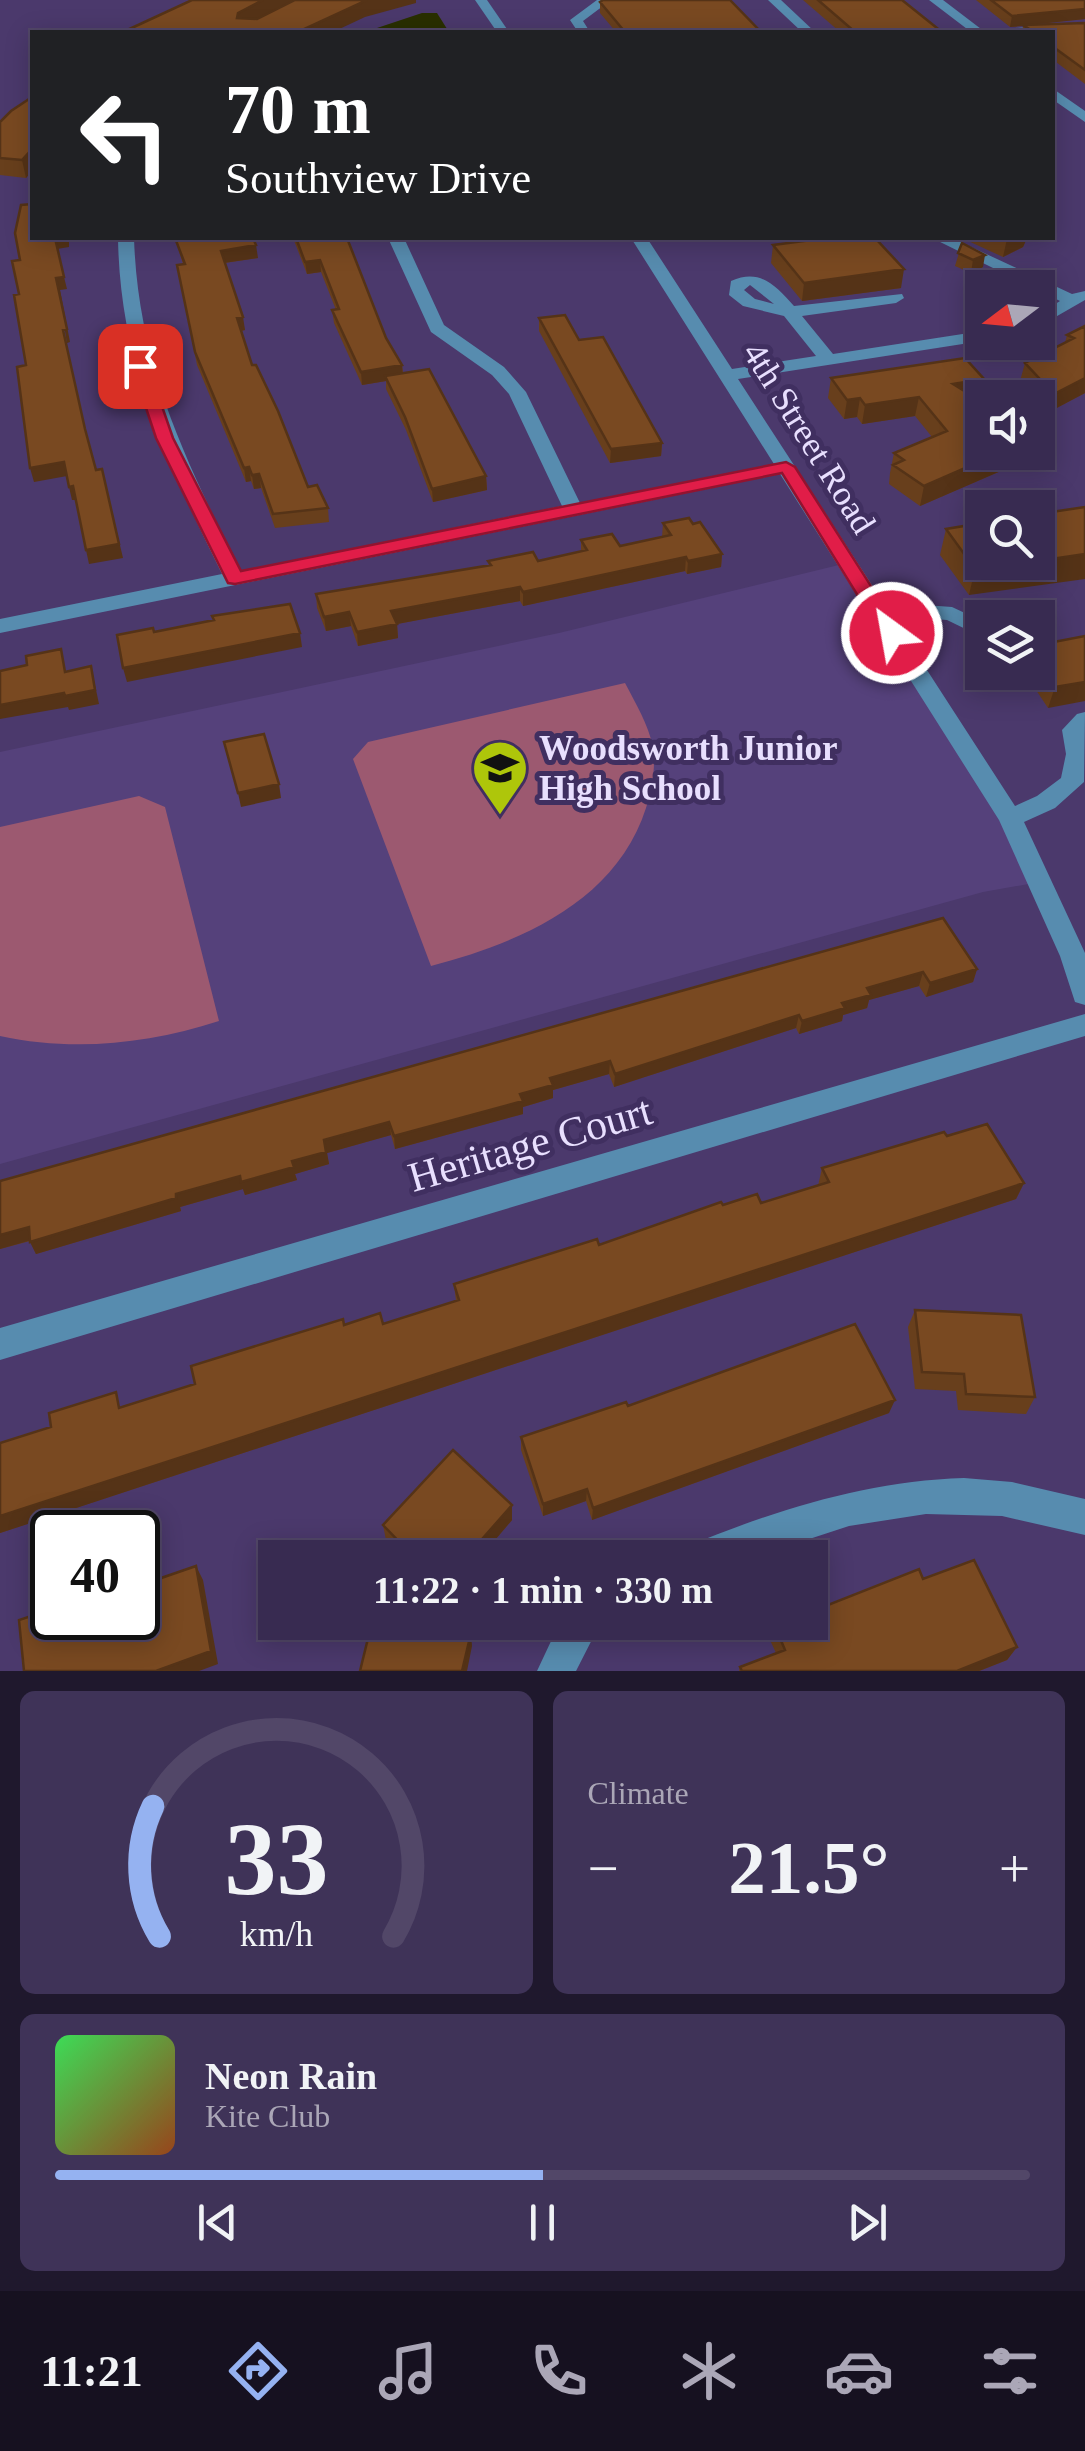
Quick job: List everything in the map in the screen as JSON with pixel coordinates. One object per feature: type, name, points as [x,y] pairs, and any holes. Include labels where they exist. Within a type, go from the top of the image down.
[{"type":"street","points":[[481,0],[502,30]]},
{"type":"street","points":[[583,30],[576,20],[605,0]]},
{"type":"street","points":[[774,0],[807,30]]},
{"type":"street","points":[[935,0],[976,30]]},
{"type":"street","points":[[1038,30],[1085,26]]},
{"type":"street","points":[[1055,94],[1085,118]]},
{"type":"street","points":[[126,240],[130,317],[145,384],[164,438],[235,578]]},
{"type":"street","points":[[397,240],[437,328],[498,371],[517,392],[574,511]]},
{"type":"street","name":"4th Street Road","points":[[639,240],[730,375],[1010,818],[1073,956],[1085,994]]},
{"type":"street","points":[[945,240],[1080,296]]},
{"type":"street","points":[[1055,311],[1080,296]]},
{"type":"street","points":[[829,360],[788,312],[896,298]]},
{"type":"street","points":[[730,375],[965,339]]},
{"type":"street","points":[[0,626],[786,467]]},
{"type":"street","points":[[876,608],[952,614],[965,621]]},
{"type":"street","points":[[1010,818],[1046,802],[1072,782],[1078,754],[1074,730],[1085,720]]},
{"type":"street","name":"Heritage Court","points":[[0,1344],[1085,1025]]},
{"type":"street","points":[[752,1540],[812,1518],[913,1498],[1003,1498],[1085,1517]]},
{"type":"street","points":[[556,1671],[571,1640]]},
{"type":"shaded area","points":[[422,13],[437,13],[448,30],[371,30]]},
{"type":"shaded area","name":"Woodsworth Junior High School","points":[[847,563],[1040,882],[983,892],[0,1164],[0,752],[559,633]]},
{"type":"shaded area","points":[[625,683],[645,722],[654,754],[650,794],[632,841],[612,869],[560,914],[498,945],[431,966],[353,759],[368,742]]},
{"type":"shaded area","points":[[139,796],[165,807],[219,1021],[165,1035],[110,1043],[55,1044],[0,1036],[0,827]]},
{"type":"building","points":[[192,0],[263,0],[238,13],[237,18],[257,19],[295,0],[367,0],[302,30],[127,30]]},
{"type":"building","points":[[730,0],[759,30],[623,30],[600,2]]},
{"type":"building","points":[[818,0],[902,0],[940,30],[853,30]]},
{"type":"building","points":[[991,0],[1085,0],[1085,9],[1012,16]]},
{"type":"building","points":[[1085,23],[1085,70],[1055,48],[1055,30],[1031,30],[1023,25]]},
{"type":"building","points":[[30,98],[30,151],[22,160],[0,158],[0,122]]},
{"type":"building","points":[[30,204],[30,240],[55,240],[64,277],[56,278],[67,329],[63,330],[85,429],[96,470],[102,469],[119,544],[86,550],[64,462],[30,468],[17,367],[26,365],[12,261],[20,260],[15,233],[21,205]]},
{"type":"building","points":[[176,240],[254,240],[256,245],[221,251],[243,317],[237,318],[252,365],[256,365],[278,411],[308,487],[317,485],[328,508],[273,514],[259,474],[252,475],[249,467],[244,468],[195,352],[177,265],[185,264]]},
{"type":"building","points":[[297,240],[348,240],[386,338],[402,365],[361,372],[332,310],[339,309],[320,260],[305,262]]},
{"type":"building","points":[[812,240],[877,240],[904,269],[804,283],[773,245]]},
{"type":"building","points":[[962,243],[985,255],[973,260],[958,253]]},
{"type":"building","points":[[565,315],[579,340],[603,337],[662,443],[611,449],[539,318]]},
{"type":"building","points":[[1085,326],[1085,378],[1055,393],[1055,380],[1041,380],[1025,363],[1055,360],[1055,348],[1074,338],[1067,335]]},
{"type":"building","points":[[965,358],[984,379],[953,384],[965,391],[965,468],[924,486],[893,465],[904,460],[894,453],[947,431],[919,397],[865,405],[860,398],[847,400],[831,378]]},
{"type":"building","points":[[429,369],[486,476],[432,489],[385,376]]},
{"type":"building","points":[[1085,507],[1085,554],[1055,558],[1055,511]]},
{"type":"building","points":[[689,518],[693,524],[700,522],[722,554],[688,561],[686,557],[523,592],[520,587],[391,611],[397,624],[357,632],[349,612],[324,617],[316,594],[491,565],[488,561],[533,552],[538,561],[587,550],[581,540],[612,534],[620,546],[671,535],[663,523]]},
{"type":"building","points":[[965,526],[965,555],[946,529]]},
{"type":"building","points":[[290,604],[300,633],[123,668],[117,635],[153,628],[154,632],[214,620],[212,616]]},
{"type":"building","points":[[1085,636],[1085,682],[1055,687],[1055,642]]},
{"type":"building","points":[[61,649],[65,672],[91,666],[95,690],[0,705],[0,671],[27,665],[26,656]]},
{"type":"building","points":[[264,734],[279,784],[238,793],[224,742]]},
{"type":"building","points":[[943,918],[977,969],[930,983],[923,972],[867,988],[871,995],[842,1003],[845,1008],[802,1021],[799,1015],[615,1074],[610,1061],[550,1078],[553,1085],[520,1094],[523,1101],[394,1136],[389,1122],[324,1140],[326,1152],[292,1161],[294,1167],[241,1182],[240,1176],[176,1194],[176,1198],[30,1242],[29,1227],[0,1235],[0,1181]]},
{"type":"building","points":[[987,1124],[1024,1183],[0,1516],[0,1443],[51,1427],[49,1413],[116,1392],[119,1408],[195,1384],[191,1366],[343,1319],[344,1325],[380,1313],[383,1324],[459,1300],[454,1284],[597,1239],[599,1245],[721,1202],[723,1205],[757,1194],[761,1203],[829,1182],[822,1168],[944,1132],[947,1136]]},
{"type":"building","points":[[915,1310],[1021,1315],[1035,1397],[966,1394],[964,1374],[922,1372]]},
{"type":"building","points":[[855,1324],[895,1400],[593,1508],[587,1489],[543,1504],[521,1437],[626,1402],[628,1406]]},
{"type":"building","points":[[453,1450],[512,1505],[481,1540],[398,1540],[383,1525]]},
{"type":"building","points":[[974,1560],[1017,1647],[957,1671],[742,1671],[740,1667],[785,1650],[781,1640],[828,1640],[828,1605],[919,1569],[923,1579]]},
{"type":"building","points":[[196,1566],[211,1651],[156,1671],[24,1671],[19,1620],[30,1616],[30,1640],[160,1640],[160,1578]]},
{"type":"building","points":[[368,1640],[469,1640],[462,1671],[360,1671]]},
{"type":"place","name":"Woodsworth Junior High School","points":[[500,817]]},
{"type":"route","points":[[140,366],[164,438],[235,578],[786,467],[892,633]]}]
